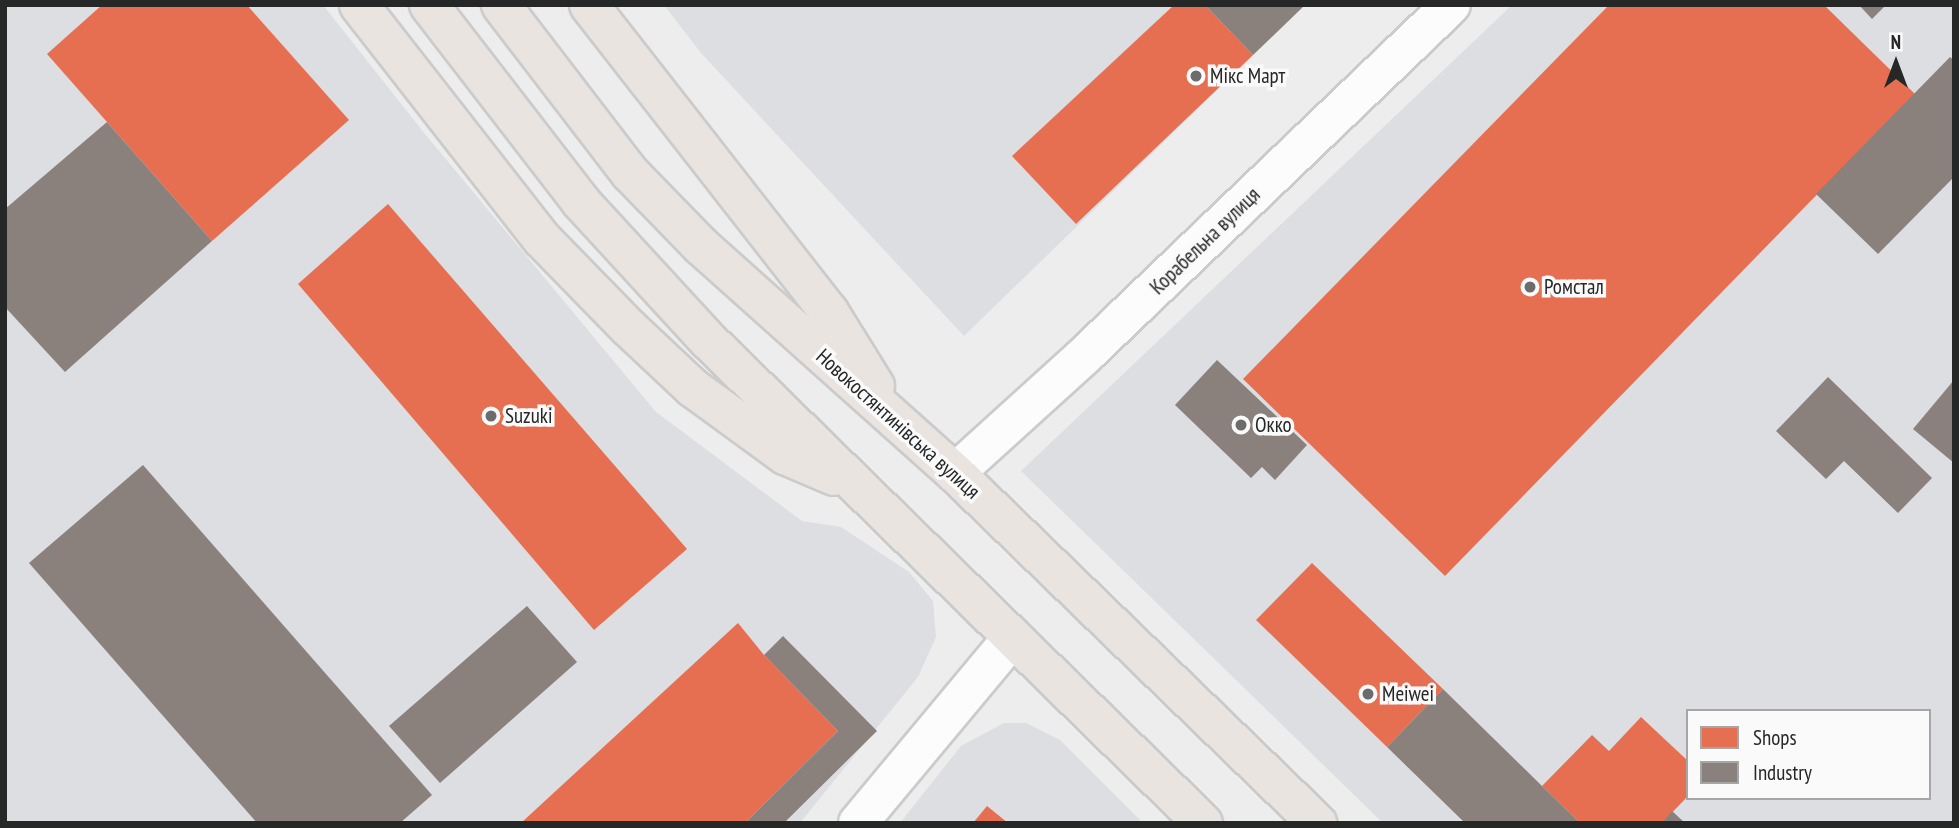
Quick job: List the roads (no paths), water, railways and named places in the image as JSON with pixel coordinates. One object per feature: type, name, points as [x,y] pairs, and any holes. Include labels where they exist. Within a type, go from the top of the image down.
[{"type":"main road","points":[[359,5],[542,239],[629,328],[693,388],[785,455],[851,484]]},
{"type":"main road","points":[[429,5],[581,202],[709,341],[851,484],[1203,823]]},
{"type":"main road","name":"Новокостянтинівська вулиця","points":[[501,5],[630,173],[699,245],[955,473],[1317,823]]},
{"type":"main road","points":[[589,5],[829,312],[894,417]]},
{"type":"street","name":"Корабельна вулиця","points":[[955,473],[1085,355],[1451,5]]},
{"type":"street","points":[[858,823],[1012,638]]},
{"type":"place","name":"Мікс Март","points":[[1196,76]]},
{"type":"place","name":"Ромстал","points":[[1530,287]]},
{"type":"place","name":"Suzuki","points":[[491,416]]},
{"type":"place","name":"Окко","points":[[1241,425]]},
{"type":"place","name":"Meiwei","points":[[1368,694]]}]
